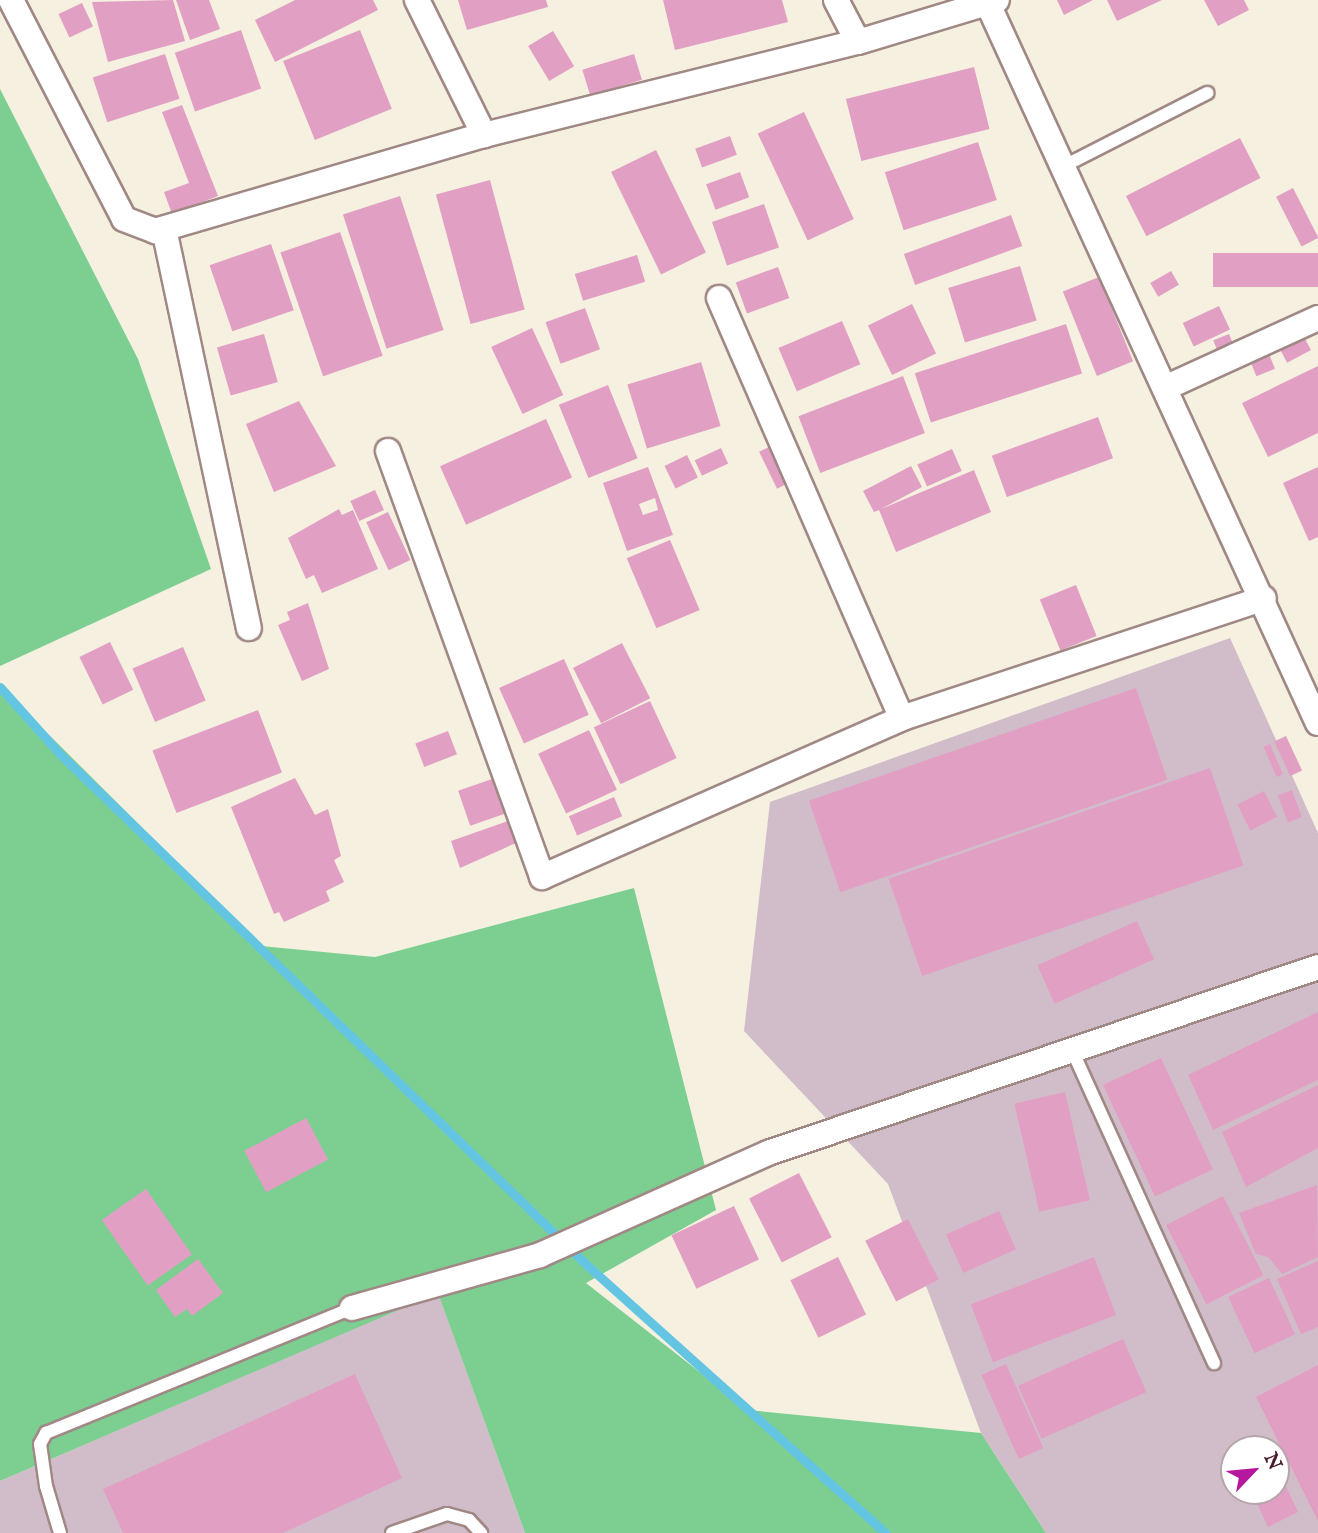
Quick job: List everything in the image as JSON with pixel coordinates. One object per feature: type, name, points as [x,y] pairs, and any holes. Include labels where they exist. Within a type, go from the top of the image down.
[{"type":"street","points":[[11,0],[124,219],[137,228],[164,229],[484,135],[858,42],[992,2],[1165,388],[1264,598],[1318,723]]},
{"type":"street","points":[[417,0],[484,135]]},
{"type":"street","points":[[836,0],[858,42]]},
{"type":"street","points":[[164,229],[249,628]]},
{"type":"street","points":[[719,298],[902,718]]},
{"type":"street","points":[[1165,388],[1318,318]]},
{"type":"street","points":[[388,452],[542,877],[902,718],[1264,598]]},
{"type":"street","points":[[352,1308],[540,1255],[768,1153],[1318,967]]},
{"type":"lane","points":[[1064,166],[1207,93]]},
{"type":"lane","points":[[1072,1050],[1214,1363]]},
{"type":"lane","points":[[60,1533],[46,1486],[40,1444],[46,1433],[352,1308]]},
{"type":"lane","points":[[391,1533],[447,1514],[469,1520],[481,1533]]},
{"type":"shaded area","points":[[1230,638],[1318,833],[1318,1533],[1046,1533],[981,1433],[888,1184],[744,1031],[770,802]]},
{"type":"shaded area","points":[[438,1292],[525,1533],[0,1533],[0,1481]]},
{"type":"green space","points":[[0,89],[138,359],[211,569],[0,666]]},
{"type":"green space","points":[[0,686],[261,946],[375,957],[634,888],[716,1210],[586,1283],[748,1410],[981,1433],[1046,1533],[525,1533],[438,1293],[0,1481]]},
{"type":"building","points":[[173,0],[185,41],[108,62],[92,2]]},
{"type":"building","points":[[176,0],[209,0],[220,29],[190,40]]},
{"type":"building","points":[[295,0],[373,0],[378,10],[275,62],[255,20]]},
{"type":"building","points":[[458,0],[546,0],[548,7],[467,30]]},
{"type":"building","points":[[663,0],[782,0],[788,22],[675,50]]},
{"type":"building","points":[[1057,0],[1093,0],[1064,15]]},
{"type":"building","points":[[1107,0],[1162,0],[1117,21]]},
{"type":"building","points":[[1204,0],[1244,0],[1249,10],[1218,26]]},
{"type":"building","points":[[82,3],[93,27],[69,38],[58,14]]},
{"type":"building","points":[[241,30],[261,89],[195,111],[175,53]]},
{"type":"building","points":[[360,30],[392,109],[315,140],[283,61]]},
{"type":"building","points":[[553,31],[574,66],[549,81],[528,46]]},
{"type":"building","points":[[165,54],[180,99],[107,122],[93,77]]},
{"type":"building","points":[[634,54],[642,80],[590,96],[582,70]]},
{"type":"building","points":[[974,67],[989,129],[861,161],[846,99]]},
{"type":"building","points":[[182,105],[218,196],[172,214],[164,192],[189,183],[162,112]]},
{"type":"building","points":[[804,112],[854,219],[808,240],[758,134]]},
{"type":"building","points":[[730,136],[737,155],[702,167],[695,149]]},
{"type":"building","points":[[1240,138],[1260,178],[1146,236],[1126,196]]},
{"type":"building","points":[[978,142],[997,200],[904,230],[885,172]]},
{"type":"building","points":[[656,150],[706,252],[661,274],[611,172]]},
{"type":"building","points":[[740,172],[749,197],[715,210],[706,184]]},
{"type":"building","points":[[490,180],[525,309],[471,324],[436,194]]},
{"type":"building","points":[[1293,188],[1318,237],[1301,247],[1276,197]]},
{"type":"building","points":[[400,196],[444,330],[387,349],[343,215]]},
{"type":"building","points":[[764,204],[779,247],[727,265],[712,222]]},
{"type":"building","points":[[1011,215],[1022,246],[915,285],[904,254]]},
{"type":"building","points":[[340,232],[383,356],[323,376],[280,253]]},
{"type":"building","points":[[271,244],[294,310],[232,331],[210,265]]},
{"type":"building","points":[[1213,253],[1318,253],[1318,287],[1213,287]]},
{"type":"building","points":[[637,255],[645,282],[583,301],[575,274]]},
{"type":"building","points":[[1020,266],[1037,321],[965,342],[948,288]]},
{"type":"building","points":[[778,267],[789,298],[747,313],[736,282]]},
{"type":"building","points":[[1171,271],[1179,285],[1158,297],[1150,283]]},
{"type":"building","points":[[1099,277],[1133,361],[1097,376],[1063,292]]},
{"type":"building","points":[[912,304],[936,353],[892,375],[868,325]]},
{"type":"building","points":[[1219,306],[1230,330],[1194,346],[1183,323]]},
{"type":"building","points":[[585,308],[600,349],[561,364],[546,322]]},
{"type":"building","points":[[842,321],[860,364],[797,391],[778,348]]},
{"type":"building","points":[[1066,324],[1082,373],[931,423],[915,373]]},
{"type":"building","points":[[532,328],[563,395],[522,414],[491,347]]},
{"type":"building","points":[[264,334],[278,382],[231,396],[217,348]]},
{"type":"building","points":[[1229,334],[1233,344],[1217,351],[1213,340]]},
{"type":"building","points":[[1303,335],[1311,350],[1287,363],[1279,348]]},
{"type":"building","points":[[1269,354],[1275,369],[1256,376],[1250,361]]},
{"type":"building","points":[[701,362],[721,426],[647,449],[627,385]]},
{"type":"building","points":[[1318,366],[1318,433],[1268,457],[1242,403]]},
{"type":"building","points":[[903,376],[925,433],[820,473],[798,416]]},
{"type":"building","points":[[608,385],[638,458],[588,478],[559,405]]},
{"type":"building","points":[[299,401],[336,466],[274,492],[246,424]]},
{"type":"building","points":[[1098,417],[1113,458],[1007,497],[992,456]]},
{"type":"building","points":[[546,419],[572,477],[466,525],[440,466]]},
{"type":"building","points":[[769,447],[787,484],[777,489],[759,452]]},
{"type":"building","points":[[721,448],[728,463],[702,476],[695,460]]},
{"type":"building","points":[[952,449],[962,471],[927,486],[917,464]]},
{"type":"building","points":[[687,455],[698,477],[675,488],[665,466]]},
{"type":"building","points":[[911,466],[922,487],[881,509],[974,470],[991,512],[896,552],[879,510],[874,512],[863,491]]},
{"type":"building","points":[[648,467],[673,535],[627,551],[603,483]],"holes":[[[655,498],[658,510],[643,515],[639,504]]]},
{"type":"building","points":[[1318,467],[1318,537],[1309,541],[1283,483]]},
{"type":"building","points":[[375,490],[384,510],[359,521],[350,501]]},
{"type":"building","points":[[339,509],[342,515],[353,510],[378,569],[322,593],[314,575],[306,579],[288,538]]},
{"type":"building","points":[[388,512],[410,560],[389,570],[366,522]]},
{"type":"building","points":[[670,540],[700,610],[656,628],[627,558]]},
{"type":"building","points":[[1076,585],[1097,636],[1060,651],[1040,600]]},
{"type":"building","points":[[308,603],[329,669],[302,681],[278,625],[290,620],[287,612]]},
{"type":"building","points":[[110,642],[133,690],[103,705],[79,657]]},
{"type":"building","points":[[622,643],[650,698],[601,723],[573,668]]},
{"type":"building","points":[[183,647],[206,700],[155,722],[132,668]]},
{"type":"building","points":[[564,659],[589,715],[524,744],[499,688]]},
{"type":"building","points":[[1136,688],[1168,780],[840,892],[809,801]]},
{"type":"building","points":[[650,701],[677,758],[620,784],[594,727]]},
{"type":"building","points":[[258,710],[282,773],[177,813],[153,750]]},
{"type":"building","points":[[589,730],[617,790],[566,813],[538,754]]},
{"type":"building","points":[[448,731],[457,754],[424,767],[415,744]]},
{"type":"building","points":[[1286,736],[1302,770],[1290,776],[1274,741]]},
{"type":"building","points":[[1270,744],[1283,774],[1276,777],[1264,747]]},
{"type":"building","points":[[1210,768],[1244,865],[922,976],[889,879]]},
{"type":"building","points":[[295,778],[315,815],[328,809],[341,856],[334,860],[344,882],[326,891],[330,901],[284,922],[279,912],[274,914],[231,807]]},
{"type":"building","points":[[495,778],[507,813],[470,826],[458,791]]},
{"type":"building","points":[[1292,790],[1302,817],[1288,822],[1278,795]]},
{"type":"building","points":[[1264,791],[1277,817],[1250,830],[1237,805]]},
{"type":"building","points":[[614,797],[622,816],[577,835],[569,816]]},
{"type":"building","points":[[508,821],[516,843],[460,868],[451,841]]},
{"type":"building","points":[[1137,921],[1154,959],[1055,1004],[1037,965]]},
{"type":"building","points":[[1318,1012],[1318,1080],[1213,1130],[1188,1075]]},
{"type":"building","points":[[1161,1058],[1213,1169],[1155,1197],[1103,1085]]},
{"type":"building","points":[[1318,1085],[1318,1148],[1246,1187],[1222,1132]]},
{"type":"building","points":[[1065,1092],[1090,1200],[1039,1212],[1014,1104]]},
{"type":"building","points":[[306,1118],[328,1159],[266,1192],[244,1151]]},
{"type":"building","points":[[799,1173],[832,1237],[782,1263],[749,1198]]},
{"type":"building","points":[[1317,1185],[1318,1257],[1282,1274],[1268,1257],[1256,1254],[1239,1213]]},
{"type":"building","points":[[146,1189],[192,1255],[148,1286],[102,1220]]},
{"type":"building","points":[[1223,1196],[1263,1275],[1206,1304],[1166,1225]]},
{"type":"building","points":[[734,1206],[759,1259],[696,1289],[671,1235]]},
{"type":"building","points":[[999,1211],[1016,1249],[963,1273],[946,1235]]},
{"type":"building","points":[[908,1219],[939,1280],[896,1301],[865,1241]]},
{"type":"building","points":[[838,1257],[866,1315],[818,1338],[790,1280]]},
{"type":"building","points":[[1094,1257],[1116,1315],[993,1362],[971,1304]]},
{"type":"building","points":[[198,1259],[223,1293],[192,1316],[187,1309],[175,1317],[156,1290]]},
{"type":"building","points":[[1318,1261],[1318,1327],[1301,1334],[1277,1279]]},
{"type":"building","points":[[1269,1278],[1295,1334],[1254,1353],[1228,1297]]},
{"type":"building","points":[[1123,1339],[1147,1392],[1042,1439],[1018,1386]]},
{"type":"building","points":[[1006,1364],[1043,1448],[1019,1459],[981,1375]]},
{"type":"building","points":[[1318,1365],[1318,1521],[1290,1465],[1290,1435],[1275,1435],[1256,1397]]},
{"type":"building","points":[[355,1374],[402,1478],[283,1533],[123,1533],[103,1489]]},
{"type":"building","points":[[1290,1495],[1298,1512],[1268,1527],[1258,1505],[1290,1505]]},
{"type":"waterway","points":[[0,687],[60,754],[588,1266],[886,1533]]}]
